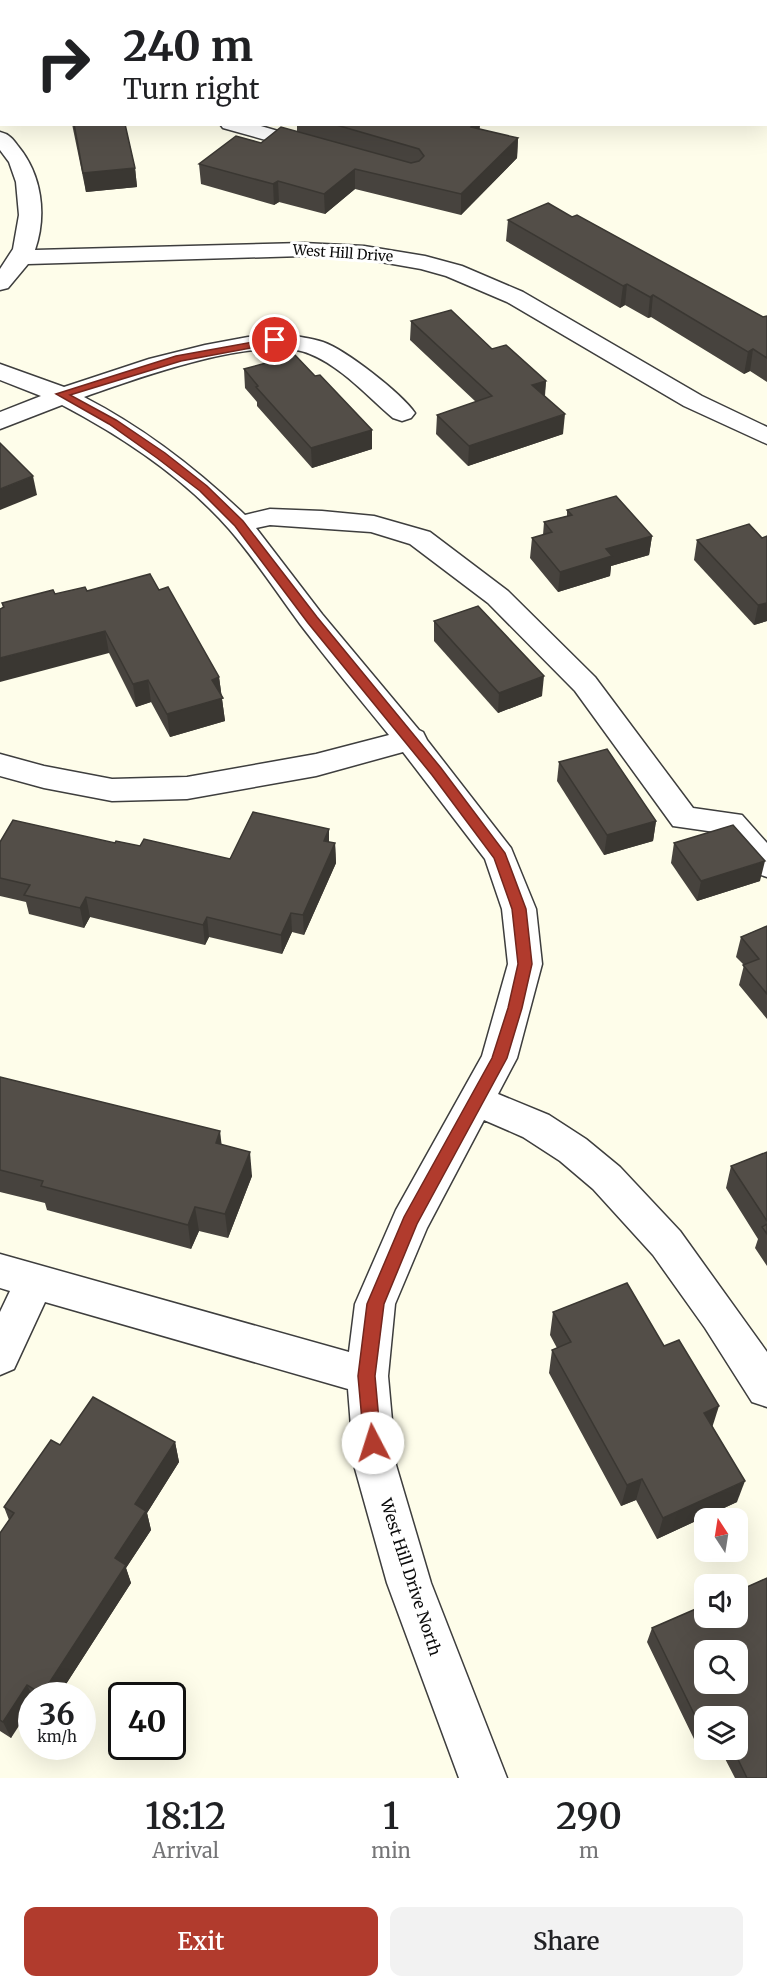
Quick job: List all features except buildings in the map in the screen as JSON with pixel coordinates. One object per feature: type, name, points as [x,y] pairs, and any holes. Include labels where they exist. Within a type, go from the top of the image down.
[{"type":"street","points":[[237,126],[333,153]]},
{"type":"street","points":[[0,138],[13,152],[23,171],[28,188],[28,228],[21,257],[0,283]]},
{"type":"street","name":"West Hill Drive","points":[[21,257],[283,249],[404,257],[454,271],[493,287],[580,334],[695,402],[767,436]]},
{"type":"street","points":[[0,421],[61,394],[179,358],[275,340],[314,347],[343,364],[402,413]]},
{"type":"street","name":"West Hill Drive North","points":[[0,371],[61,394],[113,422],[161,455],[203,489],[239,524],[312,620],[412,739],[500,856],[519,909],[525,964],[515,1008],[499,1058],[410,1222],[375,1304],[367,1376],[375,1466],[409,1583],[483,1778]]},
{"type":"street","points":[[239,524],[270,517],[322,519],[374,524],[420,538],[498,597],[585,684],[684,818],[731,823],[767,866]]},
{"type":"street","points":[[0,765],[44,777],[112,790],[187,788],[316,765],[412,739]]},
{"type":"street","points":[[477,1101],[535,1126],[589,1162],[645,1217],[711,1302],[767,1388]]},
{"type":"street","points":[[0,1356],[17,1277],[367,1376]]},
{"type":"route","points":[[275,340],[179,358],[61,394],[113,422],[161,455],[203,489],[239,524],[312,620],[412,739],[500,856],[519,909],[525,964],[515,1008],[499,1058],[410,1222],[375,1304],[367,1376],[373,1443]]}]
